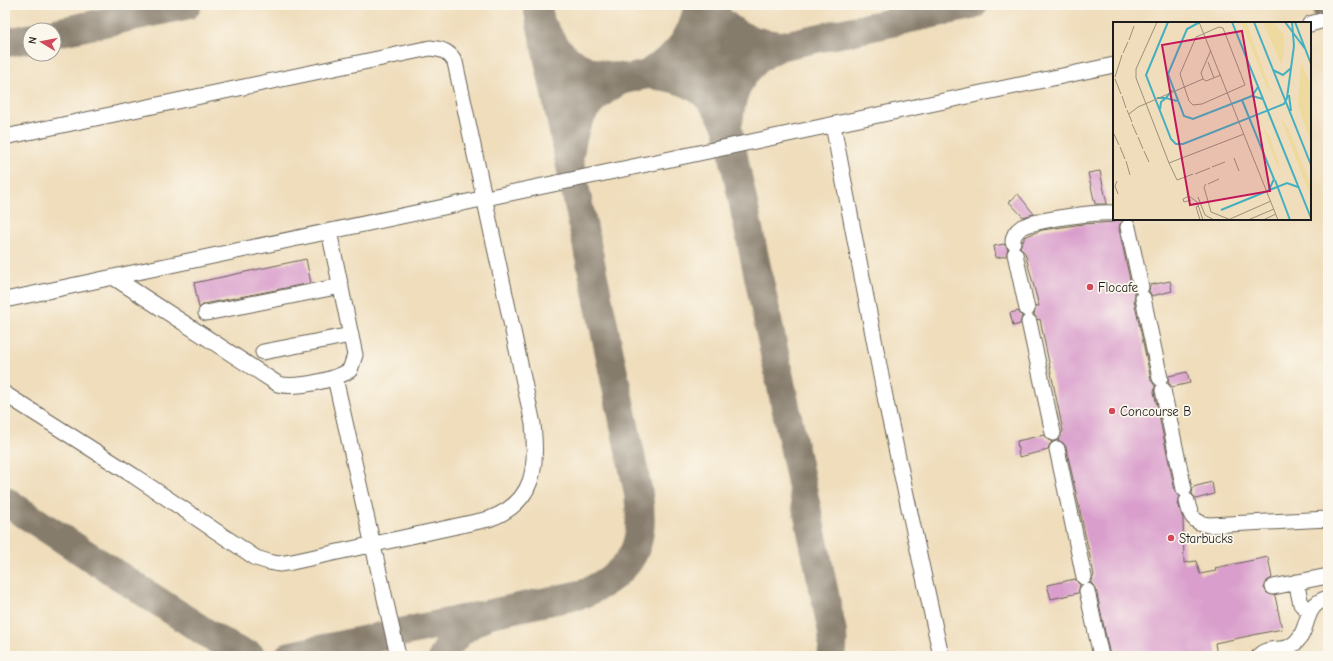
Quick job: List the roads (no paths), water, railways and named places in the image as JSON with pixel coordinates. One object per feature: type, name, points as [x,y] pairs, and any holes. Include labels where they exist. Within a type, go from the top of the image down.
[{"type":"lane","points":[[1311,24],[1328,19]]},
{"type":"lane","points":[[5,137],[430,48],[439,48],[451,55],[455,62],[533,424],[535,463],[533,474],[525,492],[511,507],[501,514],[489,519],[279,564],[263,561],[248,553],[134,476],[5,394]]},
{"type":"lane","points":[[5,300],[1113,65]]},
{"type":"lane","points":[[832,125],[886,402],[940,656]]},
{"type":"lane","points":[[1053,433],[1014,248],[1013,236],[1021,228],[1040,221],[1113,213]]},
{"type":"lane","points":[[1128,227],[1190,514],[1194,520],[1209,526],[1328,520]]},
{"type":"lane","points":[[113,277],[278,384],[291,386],[335,378],[346,373],[353,366],[355,356],[329,231]]},
{"type":"lane","points":[[206,313],[341,286]]},
{"type":"lane","points":[[263,352],[351,335]]},
{"type":"lane","points":[[335,378],[398,656]]},
{"type":"lane","points":[[1056,449],[1101,656]]},
{"type":"lane","points":[[1273,587],[1328,576]]},
{"type":"lane","points":[[1296,582],[1301,604],[1309,611]]},
{"type":"lane","points":[[1260,656],[1263,652],[1290,651],[1302,634],[1306,625],[1309,611],[1316,603],[1328,598]]},
{"type":"place","name":"Flocafe","points":[[1090,287]]},
{"type":"place","name":"Concourse B","points":[[1112,411]]},
{"type":"place","name":"Starbucks","points":[[1171,538]]}]
